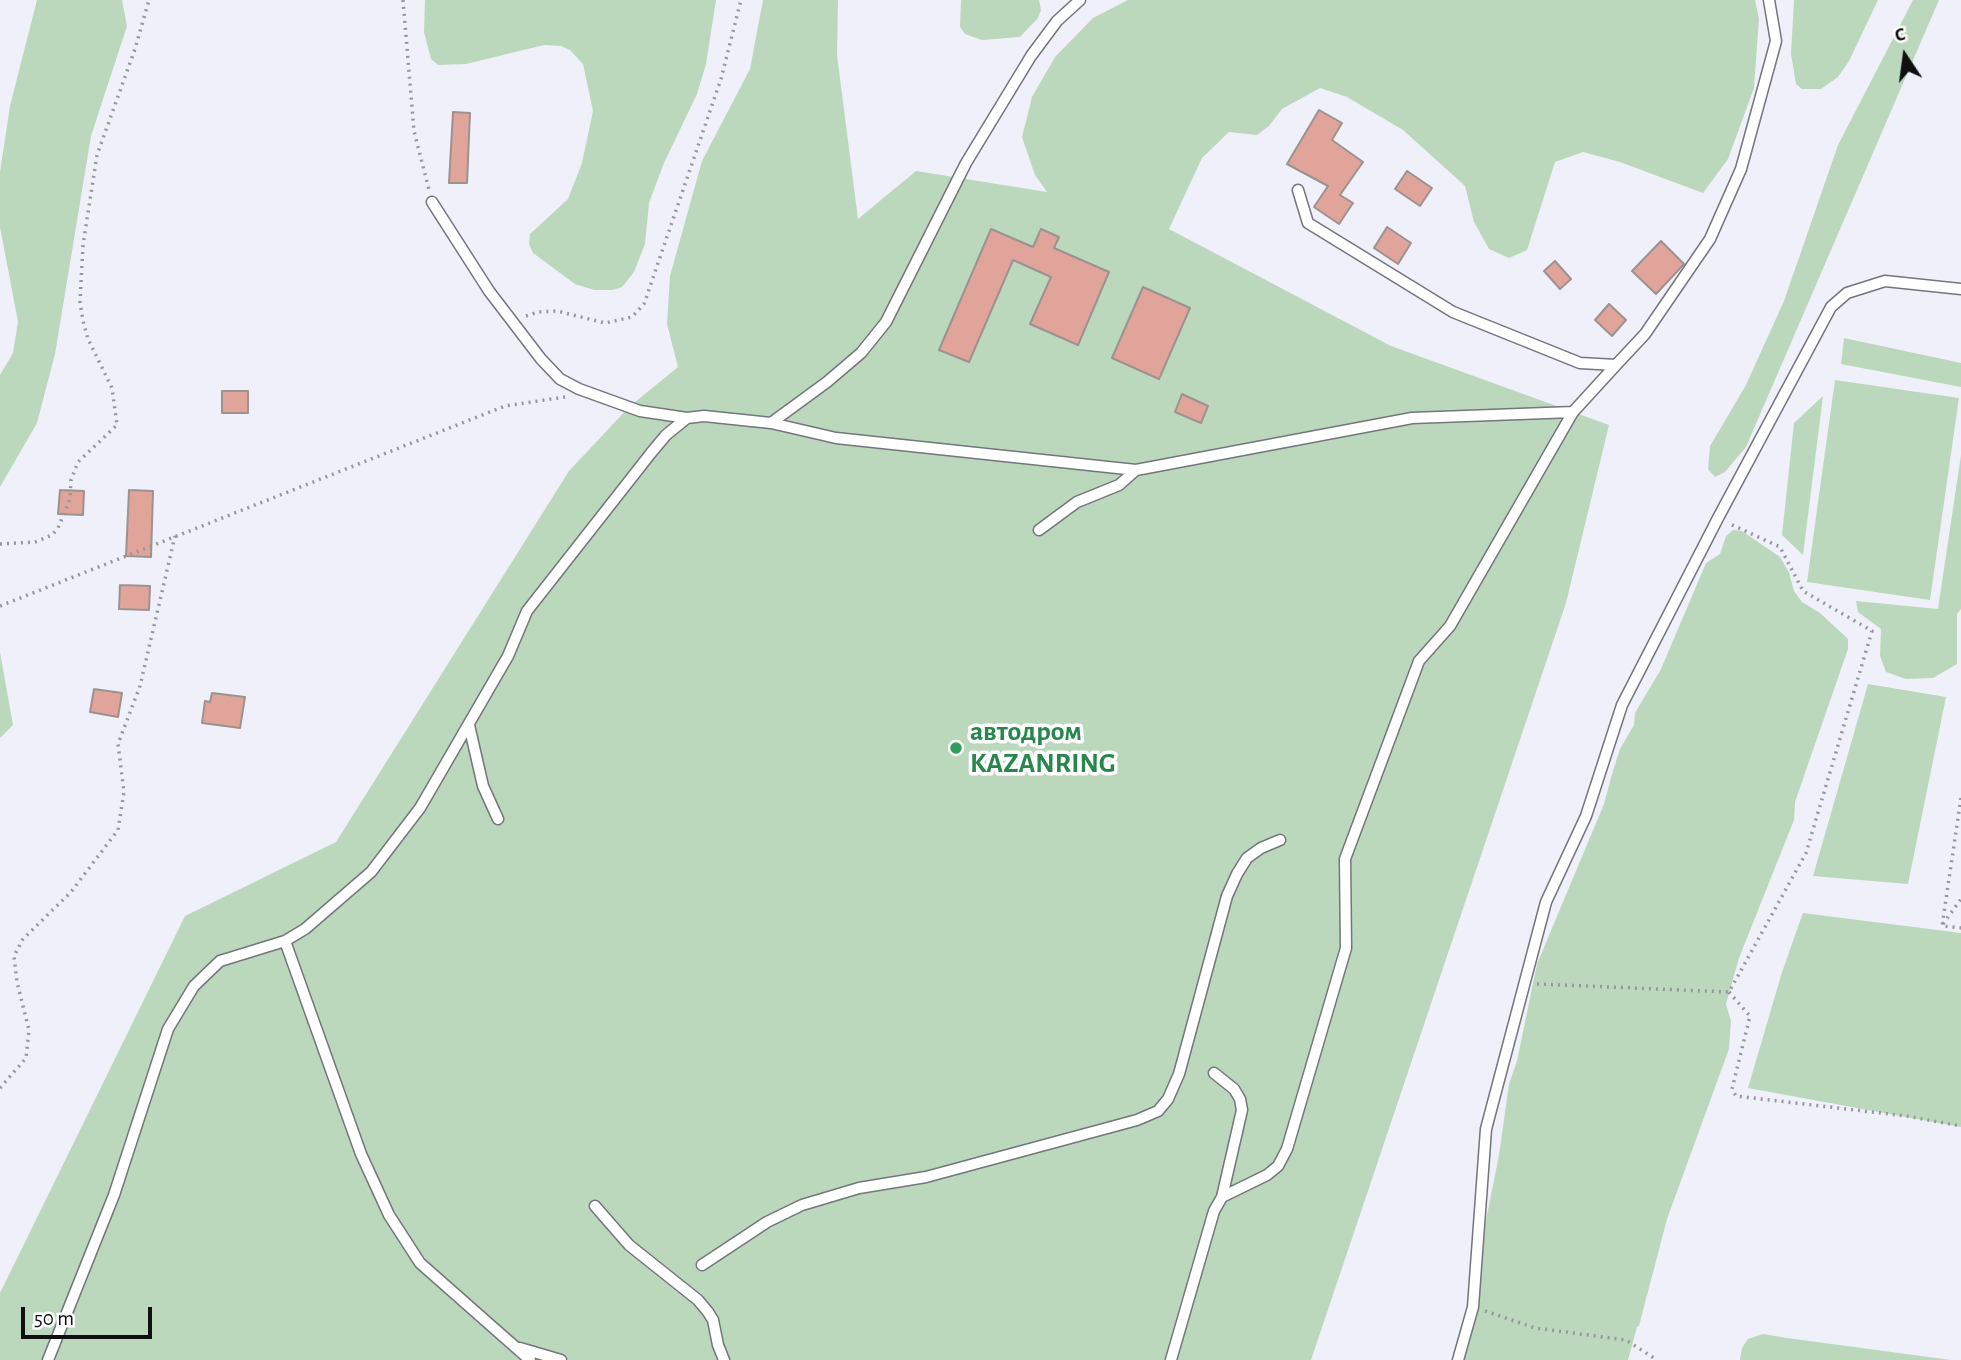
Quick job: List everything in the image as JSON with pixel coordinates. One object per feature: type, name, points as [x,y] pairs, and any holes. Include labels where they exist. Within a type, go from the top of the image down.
[{"type":"lane","points":[[771,423],[861,353],[886,322],[966,163],[1031,56],[1057,21],[1080,0]]},
{"type":"lane","points":[[1222,1197],[1267,1175],[1278,1166],[1287,1149],[1346,948],[1345,859],[1419,661],[1450,626],[1573,412],[1645,334],[1710,239],[1741,169],[1776,41],[1769,0]]},
{"type":"lane","points":[[1298,190],[1308,223],[1452,312],[1580,363],[1616,365]]},
{"type":"lane","points":[[432,202],[489,291],[541,359],[560,379],[640,411],[687,418],[704,416],[771,423],[836,438],[1136,470],[1412,418],[1573,412]]},
{"type":"lane","points":[[1458,1360],[1473,1307],[1486,1129],[1546,902],[1586,816],[1622,705],[1831,307],[1847,293],[1885,281],[1961,289]]},
{"type":"lane","points":[[48,1360],[114,1195],[168,1029],[194,985],[220,961],[285,941],[305,929],[371,872],[419,808],[469,725],[508,656],[527,611],[651,453],[666,435],[687,418]]},
{"type":"lane","points":[[1039,530],[1077,502],[1119,485],[1136,470]]},
{"type":"lane","points":[[469,725],[483,786],[498,819]]},
{"type":"lane","points":[[702,1265],[768,1222],[802,1205],[859,1188],[926,1177],[1137,1120],[1158,1111],[1168,1099],[1179,1074],[1227,896],[1247,858],[1280,840]]},
{"type":"lane","points":[[285,941],[361,1154],[389,1215],[420,1263],[530,1360]]},
{"type":"lane","points":[[1171,1360],[1214,1211],[1222,1197],[1242,1110],[1234,1088],[1214,1073]]},
{"type":"lane","points":[[595,1206],[629,1245],[698,1300],[713,1320],[724,1360]]},
{"type":"lane","points":[[513,1346],[561,1360]]},
{"type":"path","points":[[0,544],[35,542],[52,535],[58,528],[70,499],[71,480],[78,462],[117,425],[112,388],[88,339],[83,321],[80,302],[83,245],[97,155],[135,49],[149,0]]},
{"type":"path","points":[[403,0],[414,131],[432,202]]},
{"type":"path","points":[[511,320],[538,312],[557,311],[605,323],[632,317],[644,303],[721,79],[741,0]]},
{"type":"path","points":[[0,606],[505,406],[563,398],[579,388]]},
{"type":"path","points":[[1718,518],[1780,547],[1803,591],[1871,631],[1806,853],[1729,992]]},
{"type":"path","points":[[0,1088],[26,1058],[29,1030],[17,982],[14,956],[23,939],[71,892],[118,830],[124,792],[118,744],[140,686],[176,536]]},
{"type":"path","points":[[1942,926],[1961,798]]},
{"type":"path","points":[[1942,926],[1961,899]]},
{"type":"path","points":[[1942,926],[1961,928]]},
{"type":"path","points":[[1524,984],[1729,992],[1751,1016],[1732,1090],[1737,1096],[1906,1116],[1961,1126]]},
{"type":"path","points":[[1473,1307],[1535,1328],[1626,1340],[1657,1360]]},
{"type":"green space","points":[[37,0],[122,0],[127,26],[91,136],[55,354],[37,423],[0,487],[0,375],[13,353],[18,322],[0,227],[0,172],[10,106]]},
{"type":"green space","points":[[425,0],[716,0],[706,64],[697,94],[664,163],[649,203],[645,244],[634,272],[622,287],[594,290],[575,284],[533,253],[529,244],[530,234],[568,199],[582,163],[593,111],[583,64],[570,50],[561,46],[544,45],[466,64],[438,65],[431,59],[424,32]]},
{"type":"green space","name":"автодром KAZANRING","points":[[763,0],[838,0],[837,55],[858,219],[916,171],[1047,192],[1035,175],[1022,137],[1032,97],[1055,57],[1093,18],[1128,0],[1755,0],[1759,19],[1754,88],[1728,159],[1703,193],[1620,162],[1583,152],[1555,162],[1527,250],[1509,258],[1489,249],[1474,222],[1465,186],[1403,130],[1347,97],[1320,88],[1282,109],[1269,126],[1257,135],[1229,132],[1202,158],[1169,229],[1391,346],[1609,425],[1566,603],[1311,1360],[0,1360],[0,1293],[185,916],[336,842],[569,471],[629,407],[678,367],[667,324],[670,276],[702,161],[750,69]]},
{"type":"green space","points":[[961,0],[1039,0],[1041,10],[1038,18],[1020,37],[982,40],[965,34],[960,27]]},
{"type":"green space","points":[[1794,0],[1878,0],[1849,61],[1838,77],[1821,89],[1802,89],[1796,84],[1791,54]]},
{"type":"green space","points":[[1913,0],[1939,0],[1746,447],[1725,472],[1715,477],[1708,469],[1710,446],[1746,385],[1784,301],[1838,145]]},
{"type":"green space","points":[[1844,338],[1961,363],[1961,387],[1841,364]]},
{"type":"green space","points":[[1835,380],[1959,398],[1930,600],[1807,582]]},
{"type":"green space","points":[[1823,396],[1803,555],[1782,535],[1794,423]]},
{"type":"green space","points":[[1961,455],[1961,609],[1957,614],[1957,664],[1933,678],[1906,679],[1886,672],[1880,656],[1881,629],[1858,612],[1856,601],[1938,609]]},
{"type":"green space","points":[[1733,530],[1742,531],[1780,557],[1789,572],[1794,591],[1802,602],[1820,613],[1848,639],[1848,649],[1795,802],[1794,820],[1739,958],[1726,1004],[1731,1021],[1729,1049],[1667,1219],[1628,1360],[1458,1360],[1499,1155],[1509,1084],[1517,1061],[1537,964],[1604,804],[1620,749],[1634,725],[1635,713],[1661,669],[1706,563],[1720,554],[1726,536]]},
{"type":"green space","points":[[0,652],[13,725],[0,738]]},
{"type":"green space","points":[[1868,684],[1946,697],[1908,884],[1813,876]]},
{"type":"green space","points":[[1803,913],[1961,933],[1961,1127],[1748,1088],[1782,972]]},
{"type":"green space","points":[[1763,1334],[1951,1360],[1740,1360],[1742,1348],[1748,1339]]},
{"type":"building","points":[[1319,110],[1342,123],[1332,140],[1363,162],[1340,195],[1353,203],[1339,224],[1314,207],[1328,186],[1287,164]]},
{"type":"building","points":[[453,112],[470,113],[467,183],[449,183]]},
{"type":"building","points":[[1407,171],[1432,188],[1420,206],[1395,189]]},
{"type":"building","points":[[1387,227],[1411,243],[1398,264],[1374,248]]},
{"type":"building","points":[[991,229],[1033,247],[1041,229],[1059,237],[1054,248],[1109,272],[1078,345],[1030,324],[1051,277],[1013,260],[969,362],[939,350]]},
{"type":"building","points":[[1661,241],[1684,264],[1656,294],[1632,271]]},
{"type":"building","points":[[1555,261],[1571,279],[1560,289],[1544,271]]},
{"type":"building","points":[[1143,287],[1190,308],[1159,379],[1112,358]]},
{"type":"building","points":[[1609,304],[1626,320],[1612,336],[1595,320]]},
{"type":"building","points":[[222,391],[248,391],[248,413],[222,413]]},
{"type":"building","points":[[1182,394],[1208,406],[1201,423],[1175,412]]},
{"type":"building","points":[[60,490],[84,491],[83,515],[58,514]]},
{"type":"building","points":[[129,490],[153,491],[151,557],[126,556]]},
{"type":"building","points":[[120,585],[150,586],[149,610],[119,609]]},
{"type":"building","points":[[94,689],[122,693],[118,717],[90,712]]},
{"type":"building","points":[[212,693],[245,697],[240,728],[202,723],[205,701],[210,702]]},
{"type":"place","name":"автодром KAZANRING","points":[[956,748]]}]
